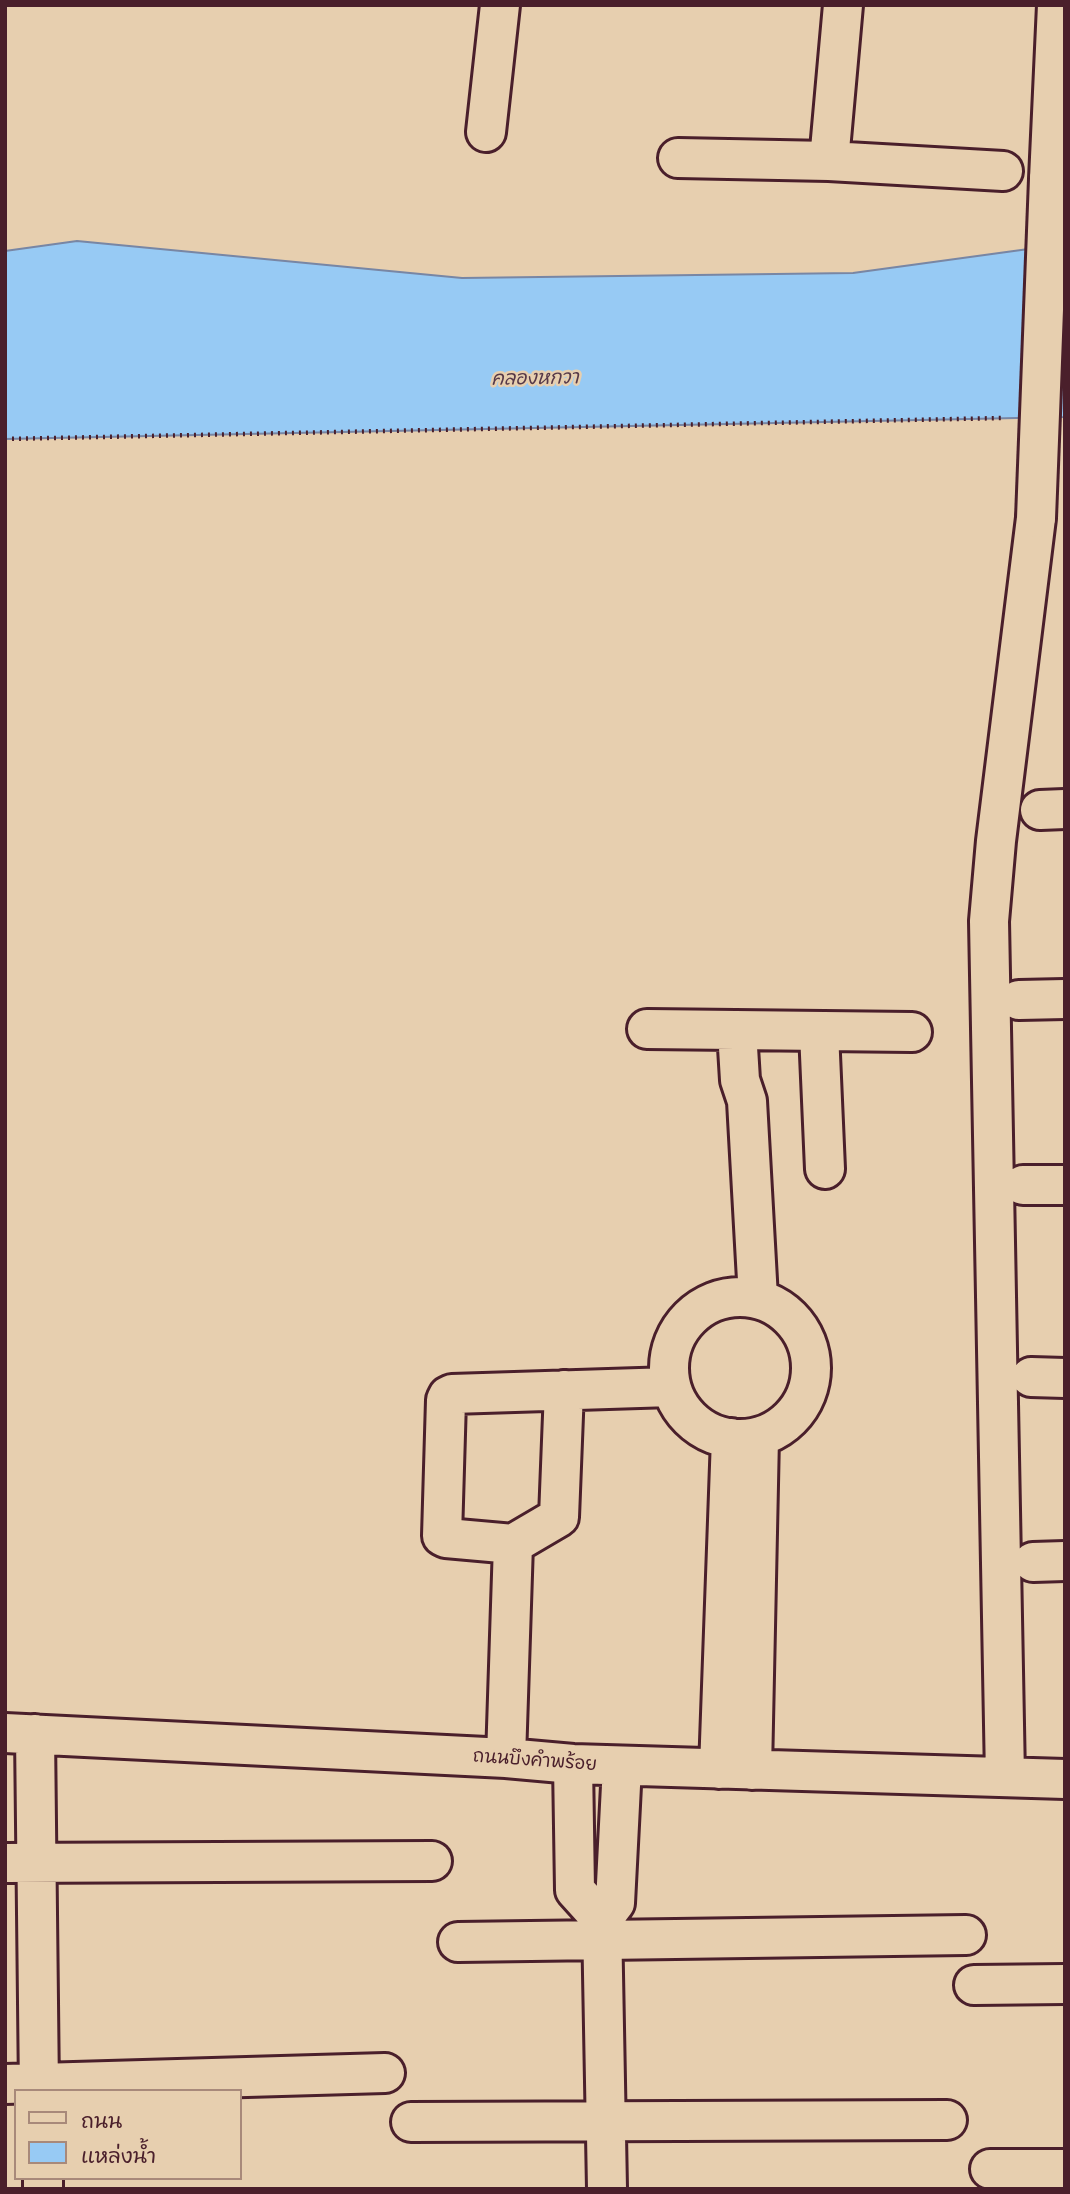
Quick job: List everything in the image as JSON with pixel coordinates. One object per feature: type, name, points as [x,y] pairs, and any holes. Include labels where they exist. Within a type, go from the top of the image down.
[{"type":"street","points":[[486,132],[500,5]]},
{"type":"street","points":[[828,160],[843,5]]},
{"type":"street","points":[[1005,1777],[989,920],[996,841],[1036,518],[1057,5]]},
{"type":"street","points":[[678,159],[828,160],[1003,171]]},
{"type":"street","points":[[1019,1000],[1065,999]]},
{"type":"street","points":[[647,1029],[912,1032]]},
{"type":"street","points":[[737,1031],[740,1080],[729,1099],[743,1298]]},
{"type":"street","points":[[819,1032],[825,1169]]},
{"type":"street","points":[[1023,1185],[1065,1185]]},
{"type":"street","points":[[743,1298],[776,1305],[790,1316],[802,1331],[810,1349],[810,1386],[803,1403],[792,1418],[777,1430],[745,1437],[722,1437],[704,1430],[690,1419],[678,1404],[671,1387],[668,1368],[670,1350],[677,1333],[689,1317],[703,1306],[743,1298]]},
{"type":"street","points":[[564,1390],[559,1517],[513,1544],[443,1536],[446,1400],[452,1394],[564,1390],[671,1387]]},
{"type":"street","points":[[736,1770],[745,1437]]},
{"type":"street","points":[[506,1758],[513,1544]]},
{"type":"street","points":[[20,1734],[20,1863],[28,2086],[385,2073]]},
{"type":"street","name":"ถนนบึงคำพร้อย","points":[[20,1734],[506,1758],[573,1764],[1065,1779]]},
{"type":"street","points":[[573,1764],[575,1890],[602,1930]]},
{"type":"street","points":[[607,2189],[602,1930],[615,1903],[622,1766]]},
{"type":"street","points":[[20,1863],[432,1861]]},
{"type":"street","points":[[458,1942],[602,1930],[966,1935]]},
{"type":"street","points":[[974,1985],[1065,1984]]},
{"type":"street","points":[[411,2122],[947,2120]]},
{"type":"street","points":[[989,2169],[1065,2169]]},
{"type":"path","points":[[5,439],[1009,418]]},
{"type":"water","name":"คลองหกวา","points":[[77,241],[462,278],[853,273],[1065,244],[1065,417],[5,439],[5,251]]}]
